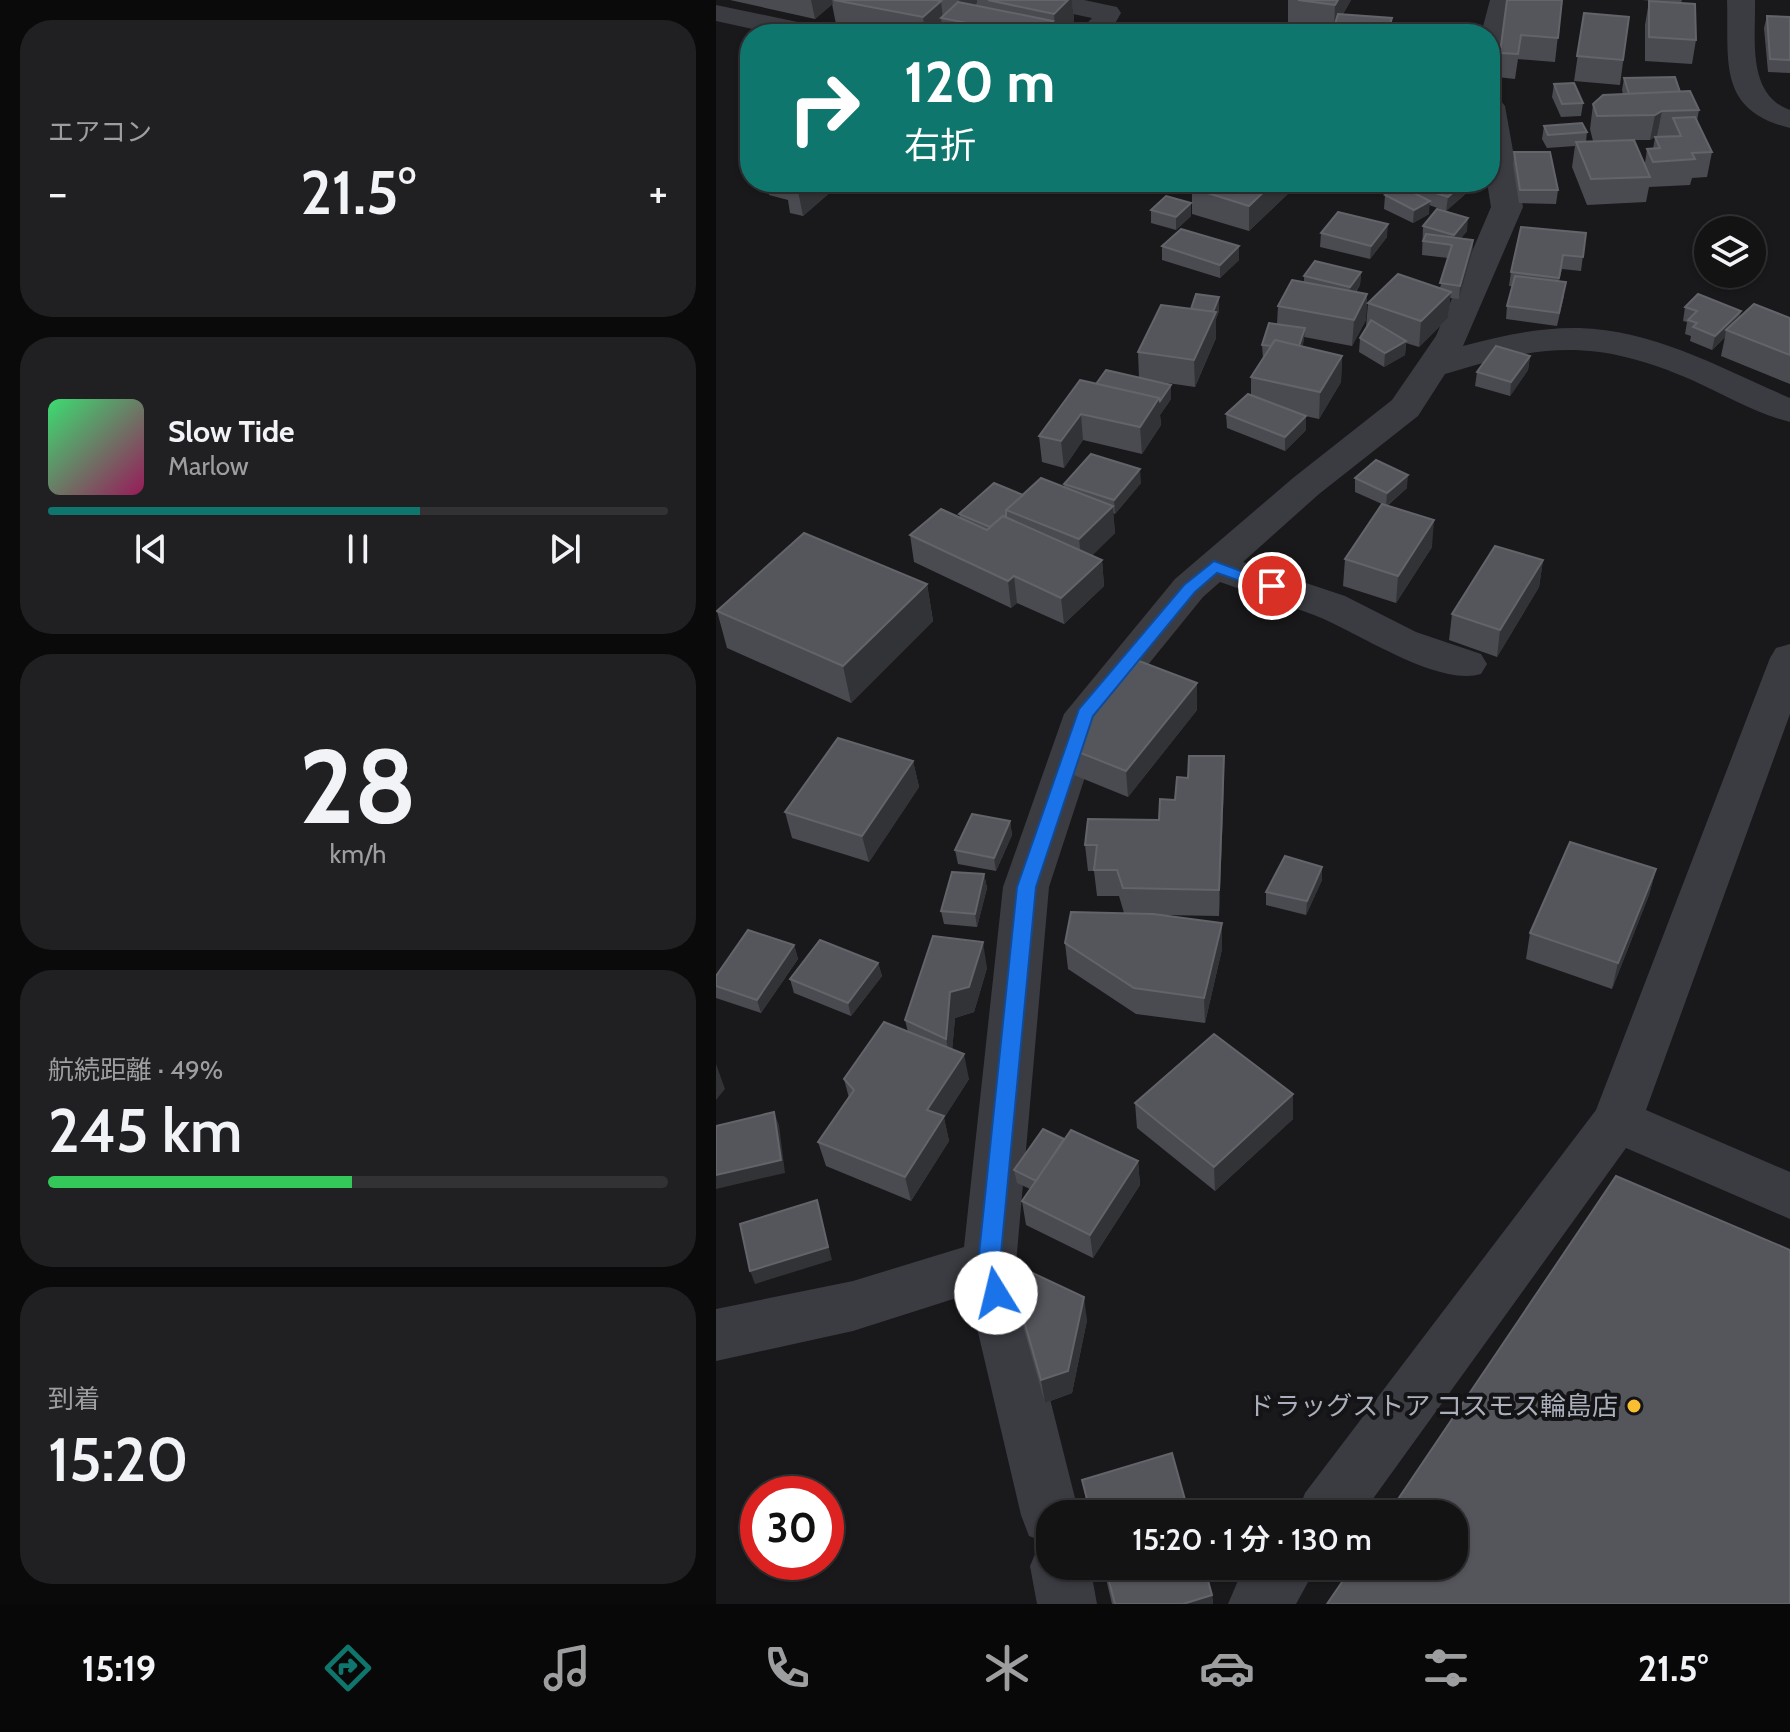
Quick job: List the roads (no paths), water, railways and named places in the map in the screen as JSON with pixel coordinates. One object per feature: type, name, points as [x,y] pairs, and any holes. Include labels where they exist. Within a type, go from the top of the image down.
[{"type":"street","points":[[1045,0],[1107,13],[1103,24]]},
{"type":"street","points":[[1498,24],[1504,0]]},
{"type":"street","points":[[1741,0],[1749,95],[1761,107],[1790,119]]},
{"type":"street","points":[[716,13],[768,24]]},
{"type":"street","points":[[1046,1500],[989,1264],[1026,887],[1085,714],[1189,588],[1306,486],[1405,408],[1453,336],[1507,207],[1500,165]]},
{"type":"street","points":[[1432,367],[1486,350],[1559,339],[1598,340],[1635,347],[1790,411]]},
{"type":"street","points":[[1214,566],[1331,606],[1402,642],[1466,664]]},
{"type":"street","points":[[1336,1500],[1617,1121],[1790,658]]},
{"type":"street","points":[[1617,1121],[1790,1196]]},
{"type":"street","points":[[716,1335],[853,1306],[989,1264]]},
{"type":"street","points":[[1063,1580],[1067,1604]]},
{"type":"street","points":[[1258,1604],[1276,1580]]},
{"type":"place","name":"ドラッグストア コスモス輪島店","points":[[1634,1406]]}]
